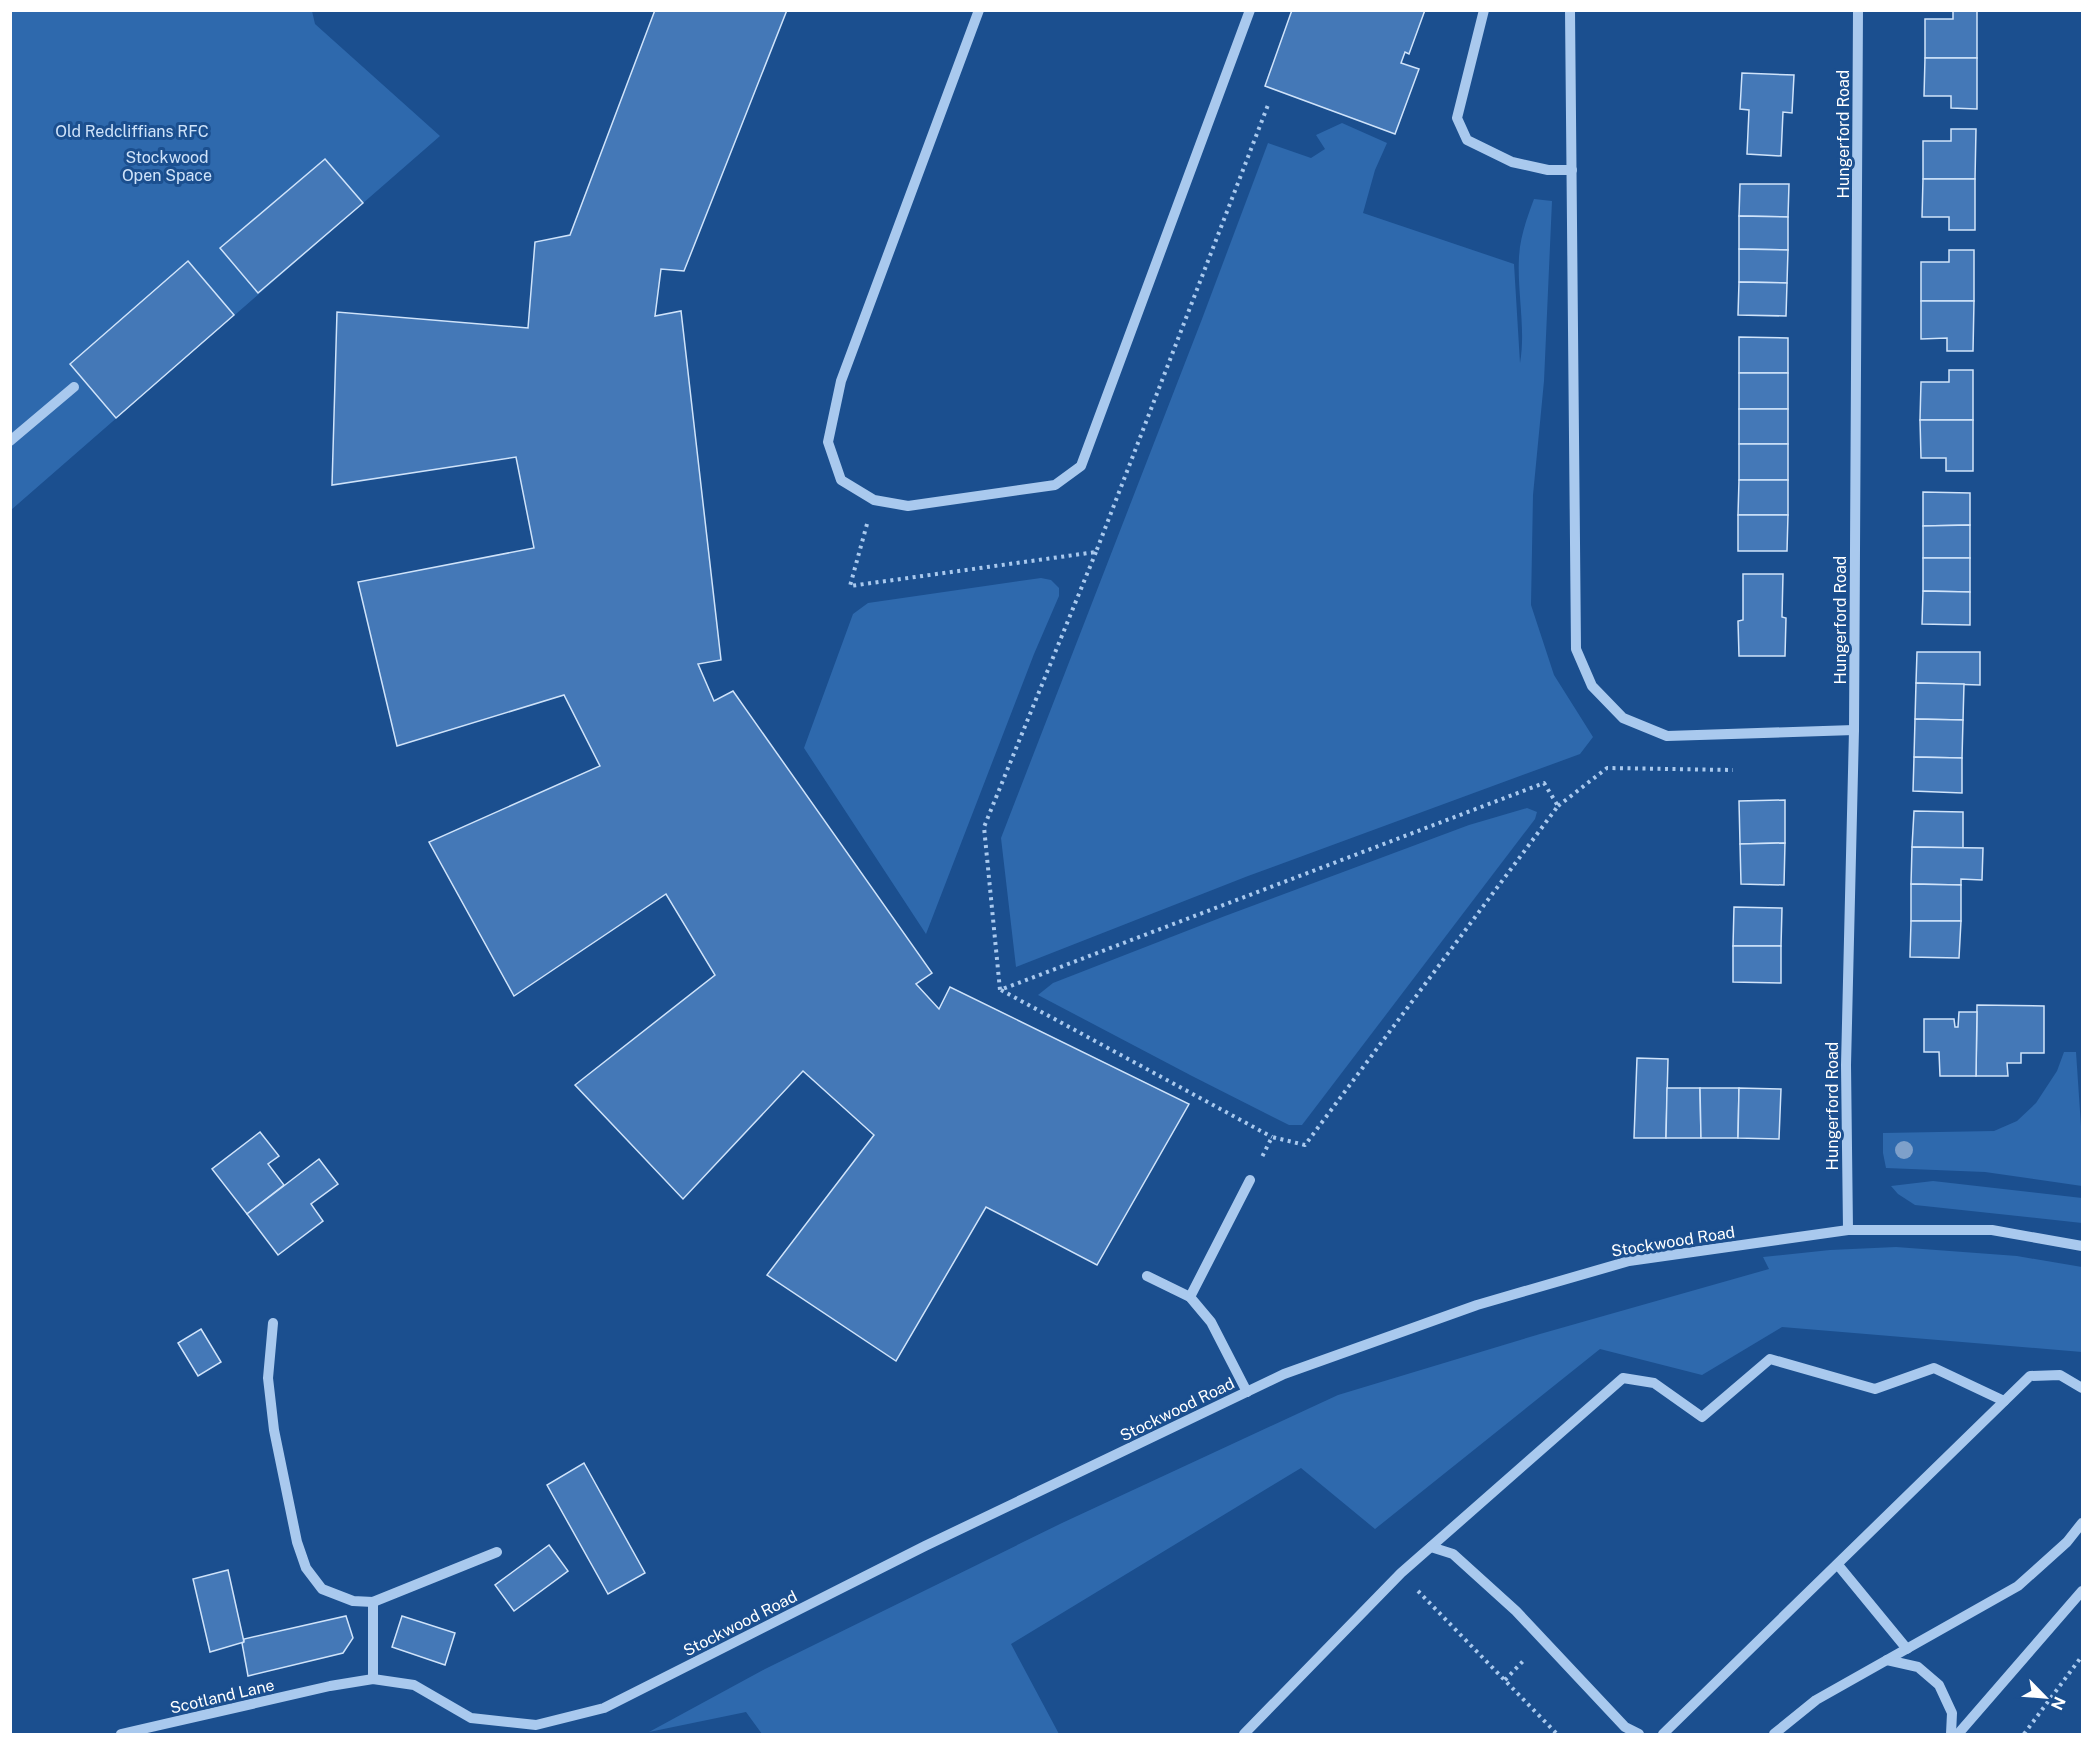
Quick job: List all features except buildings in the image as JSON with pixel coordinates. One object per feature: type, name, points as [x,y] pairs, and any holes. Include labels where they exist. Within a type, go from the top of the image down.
[{"type":"street","points":[[979,10],[841,381],[828,442],[841,480],[874,500],[908,506],[1055,485],[1081,465],[1250,10]]},
{"type":"street","points":[[1484,10],[1457,118],[1467,140],[1512,162],[1548,170],[1572,170]]},
{"type":"street","points":[[1570,10],[1576,649],[1592,686],[1623,718],[1667,736],[1854,730]]},
{"type":"street","name":"Hungerford Road","points":[[1848,1230],[1846,1065],[1854,730],[1858,10]]},
{"type":"street","points":[[10,441],[74,387]]},
{"type":"street","points":[[1190,1297],[1250,1180]]},
{"type":"street","name":"Stockwood Road","points":[[330,1686],[373,1679],[414,1684],[471,1718],[536,1725],[604,1708],[936,1541],[1284,1374],[1478,1305],[1629,1261],[1848,1230],[1992,1230],[2082,1246]]},
{"type":"street","points":[[1147,1276],[1190,1297],[1211,1322],[1247,1392]]},
{"type":"street","points":[[273,1323],[268,1378],[274,1430],[297,1542],[306,1568],[322,1589],[353,1600],[373,1602],[497,1552]]},
{"type":"street","points":[[1244,1734],[1401,1573],[1623,1378],[1654,1383],[1702,1417],[1770,1359],[1875,1389],[1934,1368],[2004,1401]]},
{"type":"street","points":[[1663,1734],[2030,1376],[2060,1375],[2082,1388]]},
{"type":"street","points":[[1774,1734],[1816,1700],[2018,1586],[2067,1542],[2082,1523]]},
{"type":"street","points":[[1431,1547],[1453,1554],[1516,1611],[1625,1727],[1639,1734]]},
{"type":"street","points":[[1838,1565],[1907,1649]]},
{"type":"street","points":[[1958,1734],[2082,1591]]},
{"type":"street","points":[[373,1602],[373,1679]]},
{"type":"street","points":[[1887,1660],[1918,1667],[1939,1685],[1952,1713],[1951,1734]]},
{"type":"street","name":"Scotland Lane","points":[[121,1734],[330,1686]]},
{"type":"path","points":[[1000,990],[984,826],[1096,552]]},
{"type":"path","points":[[1000,990],[1272,1137],[1305,1145],[1558,806],[1607,768],[1733,770]]},
{"type":"path","points":[[1000,990],[1544,783],[1558,806]]},
{"type":"path","points":[[1250,1180],[1272,1137]]},
{"type":"path","points":[[1401,1573],[1557,1734]]},
{"type":"path","points":[[2024,1734],[2082,1656]]},
{"type":"green space","name":"Old Redcliffians RFC","points":[[10,11],[312,11],[315,24],[440,136],[11,510]]},
{"type":"green space","points":[[1342,123],[1387,143],[1375,170],[1363,213],[1514,264],[1520,363],[1522,350],[1519,270],[1521,242],[1534,199],[1552,201],[1544,381],[1533,495],[1531,605],[1554,675],[1593,737],[1580,754],[1248,876],[1016,967],[1001,838],[1268,143],[1311,158],[1325,149],[1316,135]]},
{"type":"green space","points":[[1041,578],[1051,580],[1059,588],[1059,596],[1034,654],[926,934],[804,748],[853,614],[868,603]]},
{"type":"green space","points":[[1527,808],[1537,812],[1535,819],[1302,1125],[1289,1125],[1038,995],[1053,983],[1225,916],[1469,825]]},
{"type":"green space","points":[[2064,1052],[2076,1052],[2082,1141],[2082,1186],[1985,1172],[1886,1168],[1883,1133],[1994,1131],[2017,1121],[2036,1103],[2057,1071]]},
{"type":"green space","points":[[1933,1181],[2082,1198],[2082,1223],[1915,1205],[1898,1194],[1891,1186]]},
{"type":"green space","points":[[1896,1247],[2017,1256],[2082,1267],[2082,1352],[1782,1327],[1702,1375],[1600,1349],[1375,1529],[1301,1468],[1011,1644],[1059,1734],[762,1734],[746,1712],[649,1732],[765,1669],[1062,1523],[1338,1395],[1540,1334],[1769,1269],[1763,1257],[1830,1250]]},
{"type":"park label","name":"Stockwood Open Space","points":[[167,166]]}]
